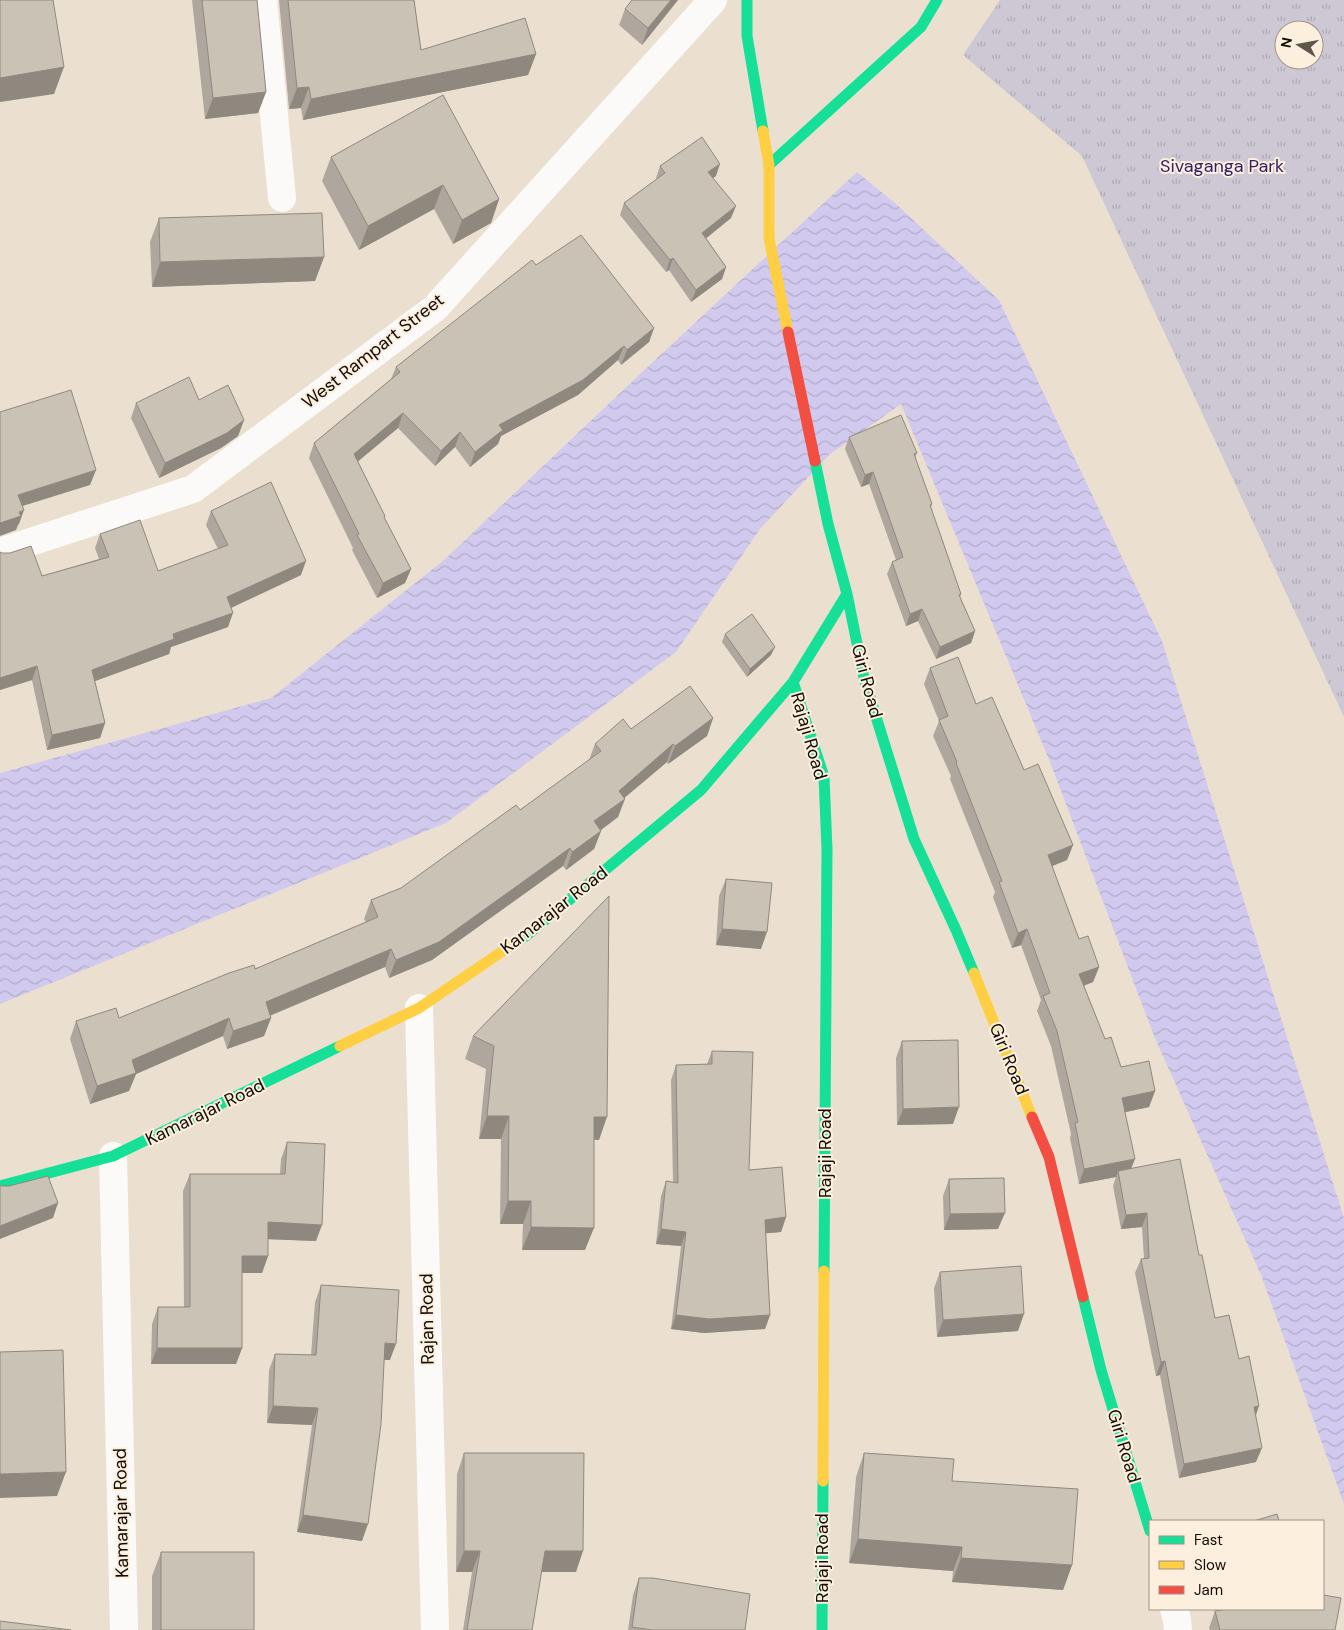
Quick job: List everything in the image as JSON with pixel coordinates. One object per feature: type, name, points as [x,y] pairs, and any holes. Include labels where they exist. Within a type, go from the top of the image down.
[{"type":"street","points":[[263,0],[282,198]]},
{"type":"street","name":"West Rampart Street","points":[[0,552],[193,488],[435,308],[713,0]]},
{"type":"street","points":[[747,0],[747,36],[769,165],[769,238],[828,524],[847,594]]},
{"type":"street","points":[[769,165],[921,27],[937,0]]},
{"type":"street","name":"Kamarajar Road","points":[[0,1186],[113,1156],[419,1008],[527,935],[701,790],[793,682],[847,594]]},
{"type":"street","name":"Giri Road","points":[[847,594],[864,678],[914,839],[956,930],[1049,1157],[1101,1370],[1149,1528]]},
{"type":"street","name":"Rajaji Road","points":[[793,682],[824,777],[827,849],[822,1630]]},
{"type":"street","name":"Rajan Road","points":[[419,1008],[435,1630]]},
{"type":"street","name":"Kamarajar Road","points":[[113,1156],[124,1630]]},
{"type":"street","points":[[1174,1610],[1178,1630]]},
{"type":"green space","name":"Sivaganga Park","points":[[1000,0],[1344,0],[1344,717],[1082,156],[963,55]]},
{"type":"water","points":[[857,172],[896,204],[999,300],[1162,641],[1344,1218],[1344,1504],[1261,1275],[1154,1036],[1050,762],[901,404],[829,455],[760,529],[676,652],[446,823],[0,1004],[0,773],[271,698],[444,560]]},
{"type":"building","points":[[0,0],[53,0],[64,67],[0,78]]},
{"type":"building","points":[[202,0],[257,0],[266,92],[213,98]]},
{"type":"building","points":[[288,0],[414,0],[421,50],[525,18],[536,54],[311,99],[309,87],[297,88]]},
{"type":"building","points":[[632,0],[671,0],[648,28],[625,9]]},
{"type":"building","points":[[443,95],[499,199],[462,220],[443,185],[368,226],[331,157]]},
{"type":"building","points":[[702,137],[720,164],[708,172],[736,206],[702,233],[726,267],[696,290],[673,258],[670,260],[624,203],[665,173],[660,166]]},
{"type":"building","points":[[322,213],[324,257],[160,262],[159,218]]},
{"type":"building","points":[[581,235],[654,328],[627,350],[624,346],[583,380],[499,425],[503,430],[475,452],[460,432],[441,451],[403,413],[354,454],[411,569],[383,583],[357,535],[359,534],[314,443],[400,372],[396,367],[532,260],[536,265]]},
{"type":"building","points":[[189,377],[199,400],[228,385],[244,420],[227,433],[165,463],[136,403]]},
{"type":"building","points":[[71,390],[96,470],[18,495],[24,510],[19,512],[21,516],[0,523],[0,412]]},
{"type":"building","points":[[901,415],[917,453],[914,454],[961,594],[959,595],[975,631],[940,647],[922,609],[910,614],[892,562],[903,557],[873,472],[865,475],[849,437]]},
{"type":"building","points":[[271,482],[306,561],[227,597],[233,613],[173,634],[174,639],[92,670],[105,723],[52,735],[37,666],[0,678],[0,552],[10,553],[31,546],[42,576],[109,557],[100,534],[140,520],[158,571],[228,545],[211,511]]},
{"type":"building","points":[[752,614],[775,647],[750,669],[725,634]]},
{"type":"building","points":[[958,657],[976,704],[992,697],[1024,770],[1038,764],[1073,845],[1048,855],[1079,939],[1088,936],[1099,967],[1079,974],[1105,1039],[1111,1037],[1121,1067],[1149,1061],[1155,1091],[1122,1098],[1135,1159],[1084,1169],[1075,1123],[1078,1122],[1057,1031],[1043,996],[1050,993],[1027,929],[1018,933],[999,882],[1002,881],[939,720],[948,716],[930,668]]},
{"type":"building","points":[[690,686],[713,718],[675,746],[673,744],[619,791],[625,799],[594,821],[601,831],[572,852],[570,848],[439,942],[396,960],[391,949],[266,1002],[271,1018],[233,1031],[229,1018],[132,1060],[136,1073],[97,1086],[76,1021],[116,1008],[119,1018],[229,973],[254,965],[255,969],[378,917],[371,900],[401,888],[516,805],[520,810],[601,751],[595,744],[623,719],[631,729]]},
{"type":"building","points":[[726,879],[772,883],[767,932],[722,929]]},
{"type":"building","points":[[609,896],[607,1117],[594,1117],[594,1228],[531,1227],[531,1201],[508,1201],[509,1116],[487,1116],[494,1046],[473,1036]]},
{"type":"building","points":[[958,1040],[959,1107],[903,1109],[902,1041]]},
{"type":"building","points":[[712,1051],[753,1052],[749,1170],[782,1167],[786,1217],[765,1220],[770,1315],[709,1319],[676,1315],[686,1232],[661,1229],[666,1181],[678,1183],[676,1065],[712,1064]]},
{"type":"building","points":[[287,1142],[325,1144],[322,1225],[268,1222],[268,1256],[242,1256],[242,1348],[157,1348],[158,1307],[190,1307],[190,1174],[285,1174]]},
{"type":"building","points":[[1180,1159],[1199,1255],[1202,1255],[1215,1318],[1229,1315],[1239,1359],[1249,1356],[1259,1406],[1254,1407],[1262,1448],[1184,1464],[1165,1361],[1161,1362],[1141,1259],[1149,1258],[1147,1213],[1126,1215],[1118,1171]]},
{"type":"building","points":[[48,1176],[58,1203],[0,1226],[0,1185],[9,1186]]},
{"type":"building","points":[[1004,1178],[1005,1213],[950,1214],[949,1179]]},
{"type":"building","points":[[1021,1266],[1024,1314],[943,1320],[940,1272]]},
{"type":"building","points":[[321,1285],[399,1290],[396,1344],[385,1343],[381,1424],[368,1524],[303,1515],[318,1408],[273,1406],[275,1354],[316,1355]]},
{"type":"building","points":[[63,1350],[66,1472],[0,1474],[0,1352]]},
{"type":"building","points":[[464,1453],[584,1453],[583,1551],[545,1551],[532,1630],[467,1630],[480,1551],[464,1551]]},
{"type":"building","points":[[864,1453],[954,1459],[952,1481],[1078,1489],[1072,1565],[961,1558],[962,1547],[858,1539]]},
{"type":"building","points":[[1277,1514],[1279,1520],[1257,1520]]},
{"type":"building","points":[[161,1552],[254,1552],[254,1630],[161,1630]]},
{"type":"building","points":[[639,1578],[653,1578],[750,1594],[745,1630],[652,1630],[632,1627]]},
{"type":"building","points":[[1324,1595],[1341,1598],[1335,1630],[1220,1630],[1215,1611],[1324,1610]]},
{"type":"building","points":[[0,1621],[71,1630],[0,1630]]},
{"type":"traffic: fast","points":[[747,0],[747,36],[763,131]]},
{"type":"traffic: fast","points":[[769,165],[921,27],[937,0]]},
{"type":"traffic: fast","points":[[516,942],[527,935],[701,790],[793,682],[847,594],[828,524],[815,461]]},
{"type":"traffic: fast","points":[[847,594],[864,678],[914,839],[974,973]]},
{"type":"traffic: fast","points":[[793,682],[824,777],[827,849],[824,1271]]},
{"type":"traffic: fast","points":[[0,1186],[113,1156],[340,1046]]},
{"type":"traffic: fast","points":[[1083,1297],[1101,1370],[1149,1528]]},
{"type":"traffic: fast","points":[[822,1630],[823,1481]]},
{"type":"traffic: slow","points":[[763,131],[769,165],[769,238],[788,332]]},
{"type":"traffic: slow","points":[[340,1046],[419,1008],[516,942]]},
{"type":"traffic: slow","points":[[974,973],[1032,1117]]},
{"type":"traffic: slow","points":[[823,1481],[824,1271]]},
{"type":"traffic: jam","points":[[788,332],[815,461]]},
{"type":"traffic: jam","points":[[1032,1117],[1049,1157],[1083,1297]]}]
